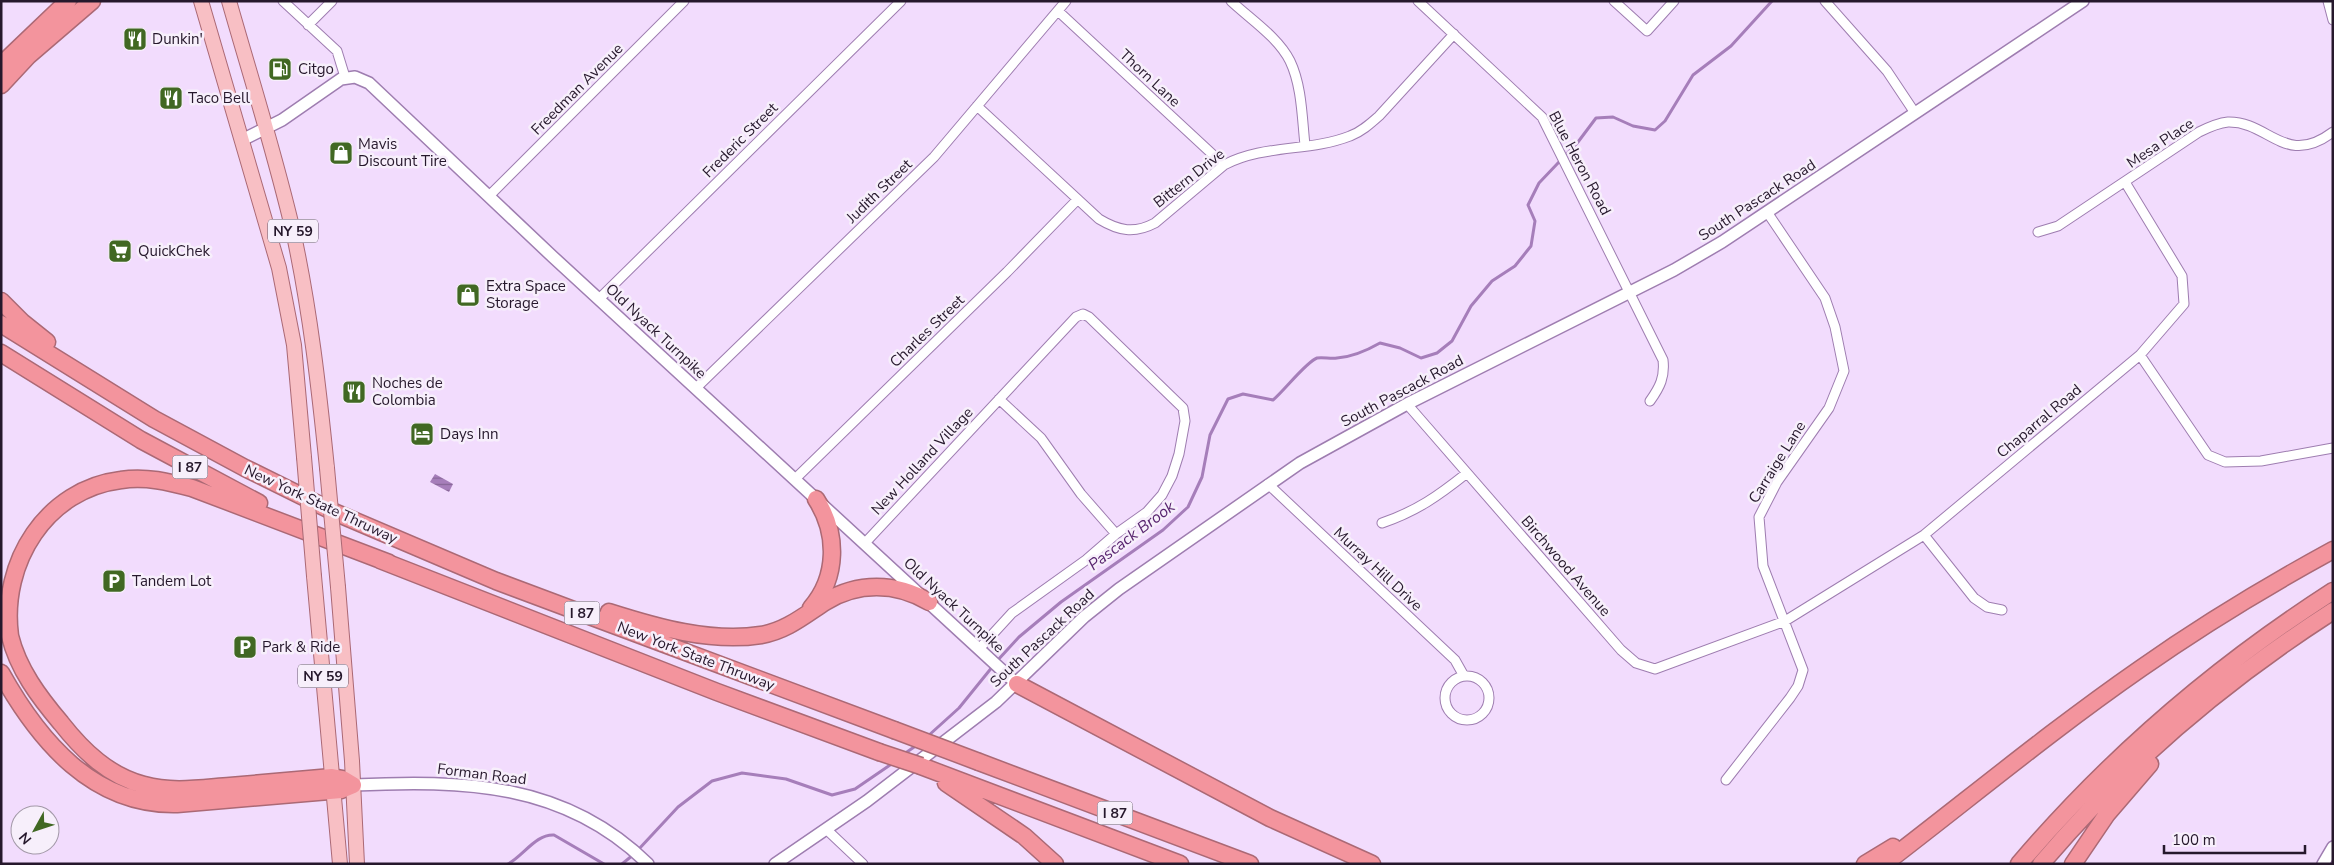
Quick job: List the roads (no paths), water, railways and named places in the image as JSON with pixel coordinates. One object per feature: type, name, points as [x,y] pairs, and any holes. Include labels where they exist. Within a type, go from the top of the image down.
[{"type":"highway","points":[[1,65],[68,1]]},
{"type":"highway","points":[[1,85],[28,56],[92,1]]},
{"type":"highway","points":[[1,301],[30,330],[124,401]]},
{"type":"highway","name":"New York State Thruway","points":[[1,324],[124,401],[214,452],[297,495],[376,532],[464,568],[1250,864]]},
{"type":"highway","name":"New York State Thruway","points":[[1,354],[82,405],[194,470],[295,521],[389,563],[707,688],[921,766],[967,791],[1180,864]]},
{"type":"highway","points":[[333,784],[170,790],[136,783],[107,768],[86,751],[62,725],[41,698],[20,663],[12,642],[8,619],[7,604],[12,572],[29,537],[46,516],[60,504],[92,487],[120,480],[140,478],[170,482],[203,492],[389,563]]},
{"type":"highway","points":[[791,625],[817,601],[825,587],[830,568],[831,533],[816,499]]},
{"type":"highway","points":[[1884,864],[2140,668],[2235,607],[2333,550]]},
{"type":"highway","points":[[464,568],[626,618],[674,630],[747,636],[771,633],[791,625],[835,596],[856,588],[891,588],[911,593],[929,602]]},
{"type":"highway","points":[[2019,864],[2083,793],[2166,714],[2240,655],[2333,591]]},
{"type":"highway","points":[[2041,864],[2095,804],[2144,756],[2202,705],[2277,648],[2333,611]]},
{"type":"highway","points":[[2073,864],[2107,814],[2151,764],[2277,648]]},
{"type":"highway","points":[[1,673],[30,717],[70,763],[94,783],[125,798],[151,803],[177,804],[333,784],[343,779],[353,785]]},
{"type":"highway","points":[[1017,684],[1270,818],[1372,864]]},
{"type":"highway","points":[[967,791],[1024,836],[1055,864]]},
{"type":"highway","points":[[1865,864],[1948,814]]},
{"type":"main road","name":"NY 59","points":[[201,1],[276,258],[289,314],[297,369],[340,864]]},
{"type":"main road","name":"NY 59","points":[[229,1],[286,204],[301,272],[313,348],[338,587],[357,864]]},
{"type":"street","points":[[242,140],[266,129],[332,83],[346,77],[337,51],[283,1]]},
{"type":"street","points":[[308,24],[332,1]]},
{"type":"street","name":"Freedman Avenue","points":[[490,196],[684,1]]},
{"type":"street","name":"Frederic Street","points":[[599,298],[901,1]]},
{"type":"street","name":"Judith Street","points":[[696,388],[934,157],[1066,1]]},
{"type":"street","points":[[1231,1],[1278,44],[1290,61],[1297,82],[1305,144]]},
{"type":"street","name":"Blue Heron Road","points":[[1418,1],[1542,116],[1631,292],[1663,360],[1664,375],[1660,388],[1650,401]]},
{"type":"street","points":[[1614,1],[1647,31],[1674,1]]},
{"type":"street","points":[[1825,1],[1887,71],[1915,113]]},
{"type":"street","name":"South Pascack Road","points":[[775,864],[950,738],[1017,684],[1084,617],[1118,589],[1268,484],[1315,454],[1407,404],[1631,292],[1714,247],[2083,1]]},
{"type":"street","points":[[2328,1],[2333,20]]},
{"type":"street","name":"Thorn Lane","points":[[1058,11],[1224,165]]},
{"type":"street","name":"Bittern Drive","points":[[977,106],[1099,219],[1112,228],[1127,231],[1142,230],[1155,223],[1224,165],[1252,153],[1350,136],[1364,128],[1379,116],[1454,34]]},
{"type":"street","name":"Old Nyack Turnpike","points":[[346,77],[359,78],[379,90],[599,298],[1017,684]]},
{"type":"street","name":"Mesa Place","points":[[2038,232],[2058,226],[2213,125],[2230,122],[2246,126],[2285,144],[2303,146],[2320,142],[2333,132]]},
{"type":"street","name":"Chaparral Road","points":[[1785,621],[1924,534],[2140,355],[2184,304],[2182,276],[2125,182]]},
{"type":"street","name":"Charles Street","points":[[795,479],[1007,272],[1077,200]]},
{"type":"street","name":"Carraige Lane","points":[[1726,780],[1798,686],[1803,670],[1762,566],[1758,518],[1777,482],[1829,408],[1844,371],[1835,326],[1825,298],[1768,212]]},
{"type":"street","name":"New Holland Village","points":[[864,543],[1076,317],[1083,314],[1089,317],[1179,402],[1183,408],[1185,421],[1179,454],[1172,476],[1162,495],[1147,512],[1116,534],[1086,560],[1012,613],[984,653]]},
{"type":"street","points":[[2140,355],[2208,454],[2225,462],[2261,461],[2333,448]]},
{"type":"street","points":[[999,399],[1041,438],[1081,494],[1116,534]]},
{"type":"street","name":"Birchwood Avenue","points":[[1407,404],[1621,650],[1636,663],[1655,669],[1785,621]]},
{"type":"street","points":[[1382,523],[1409,514],[1431,502],[1467,473]]},
{"type":"street","name":"Murray Hill Drive","points":[[1268,484],[1455,660],[1464,676],[1481,680],[1489,695],[1485,711],[1470,720],[1454,715],[1446,701],[1446,692],[1450,684],[1464,676]]},
{"type":"street","points":[[1924,534],[1974,598],[1987,607],[2002,610]]},
{"type":"street","name":"Forman Road","points":[[353,785],[438,783],[516,791],[546,799],[579,813],[627,844],[644,860]]},
{"type":"street","points":[[826,829],[863,864]]},
{"type":"street","points":[[2323,864],[2333,847]]},
{"type":"waterway","name":"Pascack Brook","points":[[997,661],[1019,637],[1061,602],[1163,530],[1188,507],[1202,477],[1210,435],[1228,399],[1243,394],[1273,400],[1307,365],[1317,358],[1348,356],[1380,343],[1400,348],[1421,358],[1437,353],[1452,341],[1471,306],[1492,281],[1515,266],[1531,246],[1535,221],[1528,205],[1539,183],[1578,142],[1596,118],[1613,117],[1633,126],[1655,130],[1665,121],[1693,75],[1731,46],[1772,1]]},
{"type":"waterway","name":"Pascack Brook","points":[[928,736],[959,708],[993,666]]},
{"type":"waterway","name":"Pascack Brook","points":[[904,754],[917,745]]},
{"type":"waterway","name":"Pascack Brook","points":[[638,850],[678,807],[712,781],[742,773],[786,779],[832,795],[855,789],[893,763]]},
{"type":"waterway","name":"Pascack Brook","points":[[508,864],[536,841],[554,835],[604,864]]},
{"type":"waterway","name":"Pascack Brook","points":[[622,864],[633,855]]},
{"type":"place","name":"Dunkin'","points":[[135,39]]},
{"type":"place","name":"Citgo","points":[[280,69]]},
{"type":"place","name":"Taco Bell","points":[[171,98]]},
{"type":"place","name":"Mavis Discount Tire","points":[[341,153]]},
{"type":"place","name":"QuickChek","points":[[120,251]]},
{"type":"place","name":"Extra Space Storage","points":[[468,295]]},
{"type":"place","name":"Noches de Colombia","points":[[354,392]]},
{"type":"place","name":"Days Inn","points":[[422,434]]},
{"type":"place","name":"Tandem Lot","points":[[114,581]]},
{"type":"place","name":"Park & Ride","points":[[245,647]]}]
